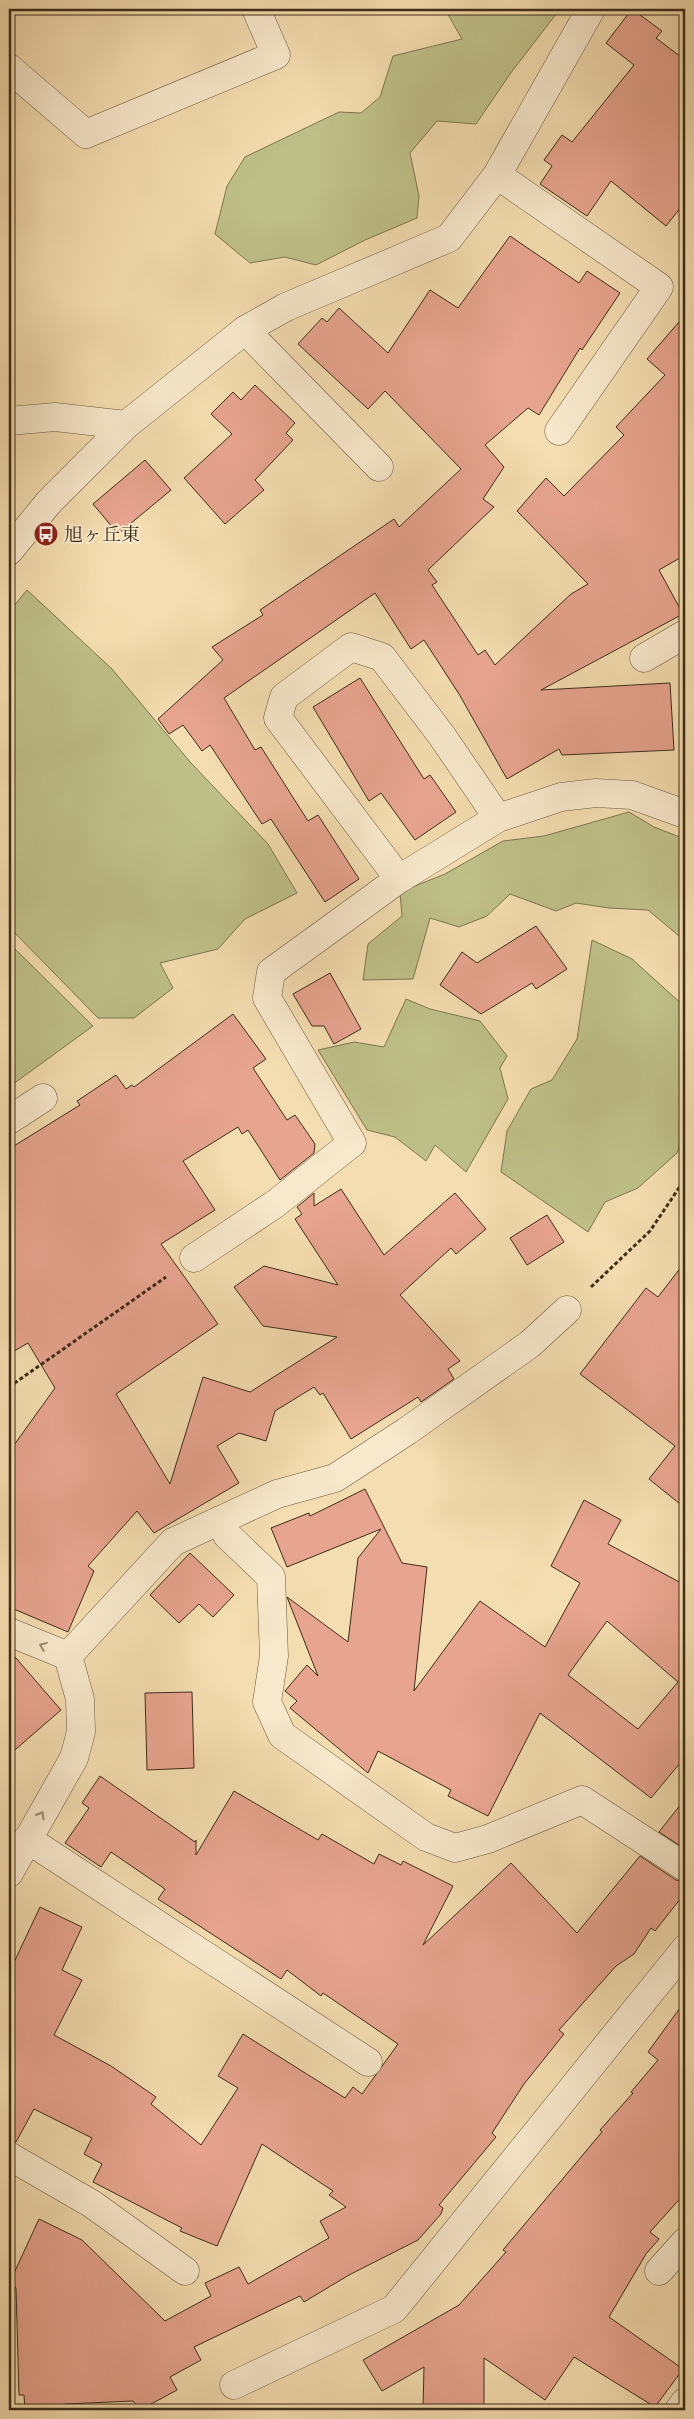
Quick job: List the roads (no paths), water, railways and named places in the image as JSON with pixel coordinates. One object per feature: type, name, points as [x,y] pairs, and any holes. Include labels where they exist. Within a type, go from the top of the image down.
[{"type":"street","points":[[9,68],[86,134],[276,54],[256,9]]},
{"type":"street","points":[[9,551],[49,502],[126,424],[245,330],[286,307],[449,238],[497,176],[591,9]]},
{"type":"street","points":[[497,176],[659,287],[559,431]]},
{"type":"street","points":[[245,330],[379,467]]},
{"type":"street","points":[[9,421],[55,417],[126,424]]},
{"type":"street","points":[[644,658],[685,634]]},
{"type":"street","points":[[399,879],[278,718],[284,697],[352,647],[382,657],[442,736],[498,818]]},
{"type":"street","points":[[194,1258],[275,1204],[352,1143],[266,998],[271,972],[399,879],[498,818],[561,797],[596,793],[632,795],[685,814]]},
{"type":"street","points":[[9,1120],[43,1098]]},
{"type":"street","points":[[68,1656],[173,1542],[277,1494],[335,1478],[408,1431],[530,1344],[567,1310]]},
{"type":"street","points":[[220,1520],[227,1535],[271,1577],[274,1656],[267,1702],[282,1735],[426,1837],[455,1848],[488,1839],[582,1800],[685,1866]]},
{"type":"street","points":[[9,1632],[68,1656]]},
{"type":"street","points":[[9,1873],[74,1758],[81,1732],[80,1699],[68,1656]]},
{"type":"street","points":[[27,1839],[368,2062]]},
{"type":"street","points":[[234,2385],[394,2309],[685,1949]]},
{"type":"street","points":[[9,2156],[92,2204],[185,2271]]},
{"type":"street","points":[[659,2271],[685,2242]]},
{"type":"street","points":[[679,2410],[685,2402]]},
{"type":"place","name":"旭ヶ丘東","points":[[46,534]]}]
